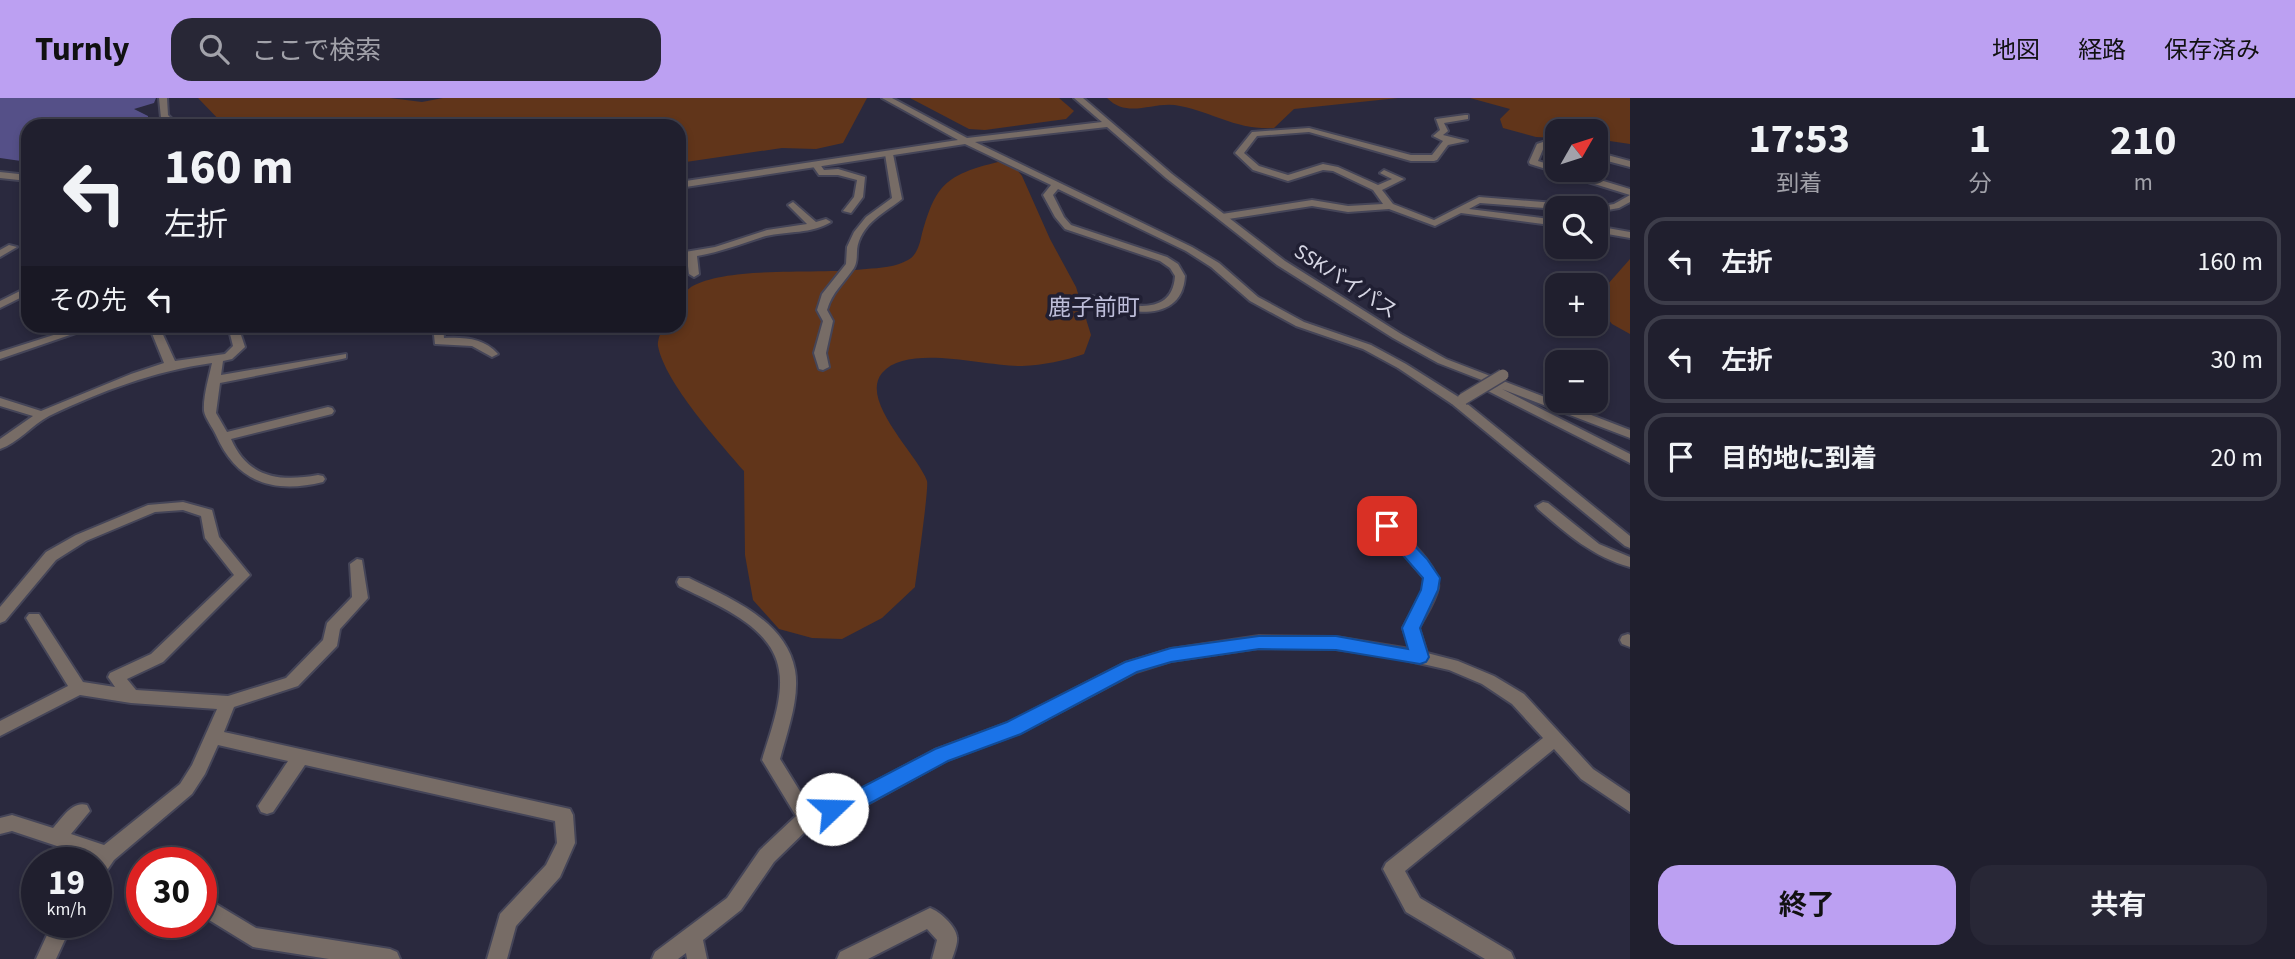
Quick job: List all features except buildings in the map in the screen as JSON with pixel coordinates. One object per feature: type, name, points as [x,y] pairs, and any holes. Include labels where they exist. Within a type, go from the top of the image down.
[{"type":"street","points":[[163,98],[164,116],[167,119]]},
{"type":"street","points":[[886,98],[966,141],[1189,249],[1215,265],[1254,299],[1300,324],[1367,348],[1460,400],[1630,542]]},
{"type":"street","name":"SSKバイパス","points":[[1078,98],[1281,263],[1397,336],[1442,361],[1630,434]]},
{"type":"street","points":[[1451,141],[1437,136],[1444,131],[1439,121],[1465,117]]},
{"type":"street","points":[[686,185],[966,141],[1108,124]]},
{"type":"street","points":[[1390,206],[1377,189],[1335,169],[1323,167],[1288,178],[1256,168],[1238,153],[1255,134],[1309,130],[1410,158],[1434,158],[1451,141],[1463,141]]},
{"type":"street","points":[[1545,144],[1540,146],[1533,162],[1545,166]]},
{"type":"street","points":[[823,367],[820,352],[828,321],[822,310],[826,294],[852,262],[852,247],[860,230],[879,209],[897,199],[889,153]]},
{"type":"street","points":[[1608,158],[1630,164]]},
{"type":"street","points":[[816,165],[822,173],[838,172],[862,179],[858,197],[848,211]]},
{"type":"street","points":[[1377,189],[1400,179],[1384,173]]},
{"type":"street","points":[[0,175],[21,177]]},
{"type":"street","points":[[1598,182],[1630,192]]},
{"type":"street","points":[[1057,185],[1048,195],[1069,228],[1151,254],[1179,271],[1181,280],[1173,297],[1159,305],[1125,309],[1092,299]]},
{"type":"street","points":[[1608,207],[1630,198]]},
{"type":"street","points":[[1222,217],[1312,203],[1348,209],[1390,206],[1436,223],[1479,200],[1545,205]]},
{"type":"street","points":[[793,205],[814,225]]},
{"type":"street","points":[[1456,210],[1545,221]]},
{"type":"street","points":[[686,255],[717,250],[767,233],[826,222]]},
{"type":"street","points":[[1608,231],[1630,235]]},
{"type":"street","points":[[0,254],[12,247]]},
{"type":"street","points":[[692,254],[694,274]]},
{"type":"street","points":[[0,305],[21,294]]},
{"type":"street","points":[[0,356],[58,333]]},
{"type":"street","points":[[157,333],[171,365]]},
{"type":"street","points":[[0,445],[42,415],[135,376],[171,365],[228,357],[239,347],[235,333]]},
{"type":"street","points":[[438,333],[439,342],[457,340],[487,347],[492,354]]},
{"type":"street","points":[[215,380],[342,356]]},
{"type":"street","points":[[218,359],[210,413],[220,426],[231,454],[253,475],[270,483],[292,484],[318,479]]},
{"type":"street","points":[[1442,361],[1630,459]]},
{"type":"street","points":[[1460,400],[1503,375]]},
{"type":"street","points":[[0,402],[42,415]]},
{"type":"street","points":[[225,437],[328,411]]},
{"type":"street","points":[[0,617],[51,556],[81,538],[153,508],[183,506],[207,513],[212,538],[243,575],[157,659],[116,677],[131,696]]},
{"type":"street","points":[[1543,506],[1610,558],[1630,562]]},
{"type":"street","points":[[1387,526],[1431,578],[1430,590],[1411,628],[1420,657]]},
{"type":"street","points":[[0,729],[78,688],[131,696],[228,704],[292,682],[331,642],[332,627],[360,598],[358,564]]},
{"type":"street","points":[[684,582],[738,610],[763,628],[781,652],[787,670],[780,726],[771,760],[807,818]]},
{"type":"street","points":[[34,618],[78,688]]},
{"type":"street","points":[[662,959],[734,904],[767,856],[807,818],[858,800],[942,755],[1014,728],[1131,667],[1171,655],[1259,642],[1336,643],[1452,665],[1488,680],[1518,698],[1587,774],[1630,804]]},
{"type":"street","points":[[112,853],[186,789],[199,769],[228,704]]},
{"type":"street","points":[[213,737],[564,815],[566,843],[553,871],[507,921],[497,959]]},
{"type":"street","points":[[1504,959],[1413,905],[1393,869],[1554,739]]},
{"type":"street","points":[[267,807],[301,757]]},
{"type":"street","points":[[56,837],[81,811]]},
{"type":"street","points":[[0,826],[12,823],[56,837],[74,847]]},
{"type":"street","points":[[217,914],[253,937],[390,959]]},
{"type":"street","points":[[847,959],[930,917],[948,938],[942,959]]},
{"type":"street","points":[[692,936],[696,959]]},
{"type":"street","points":[[46,958],[56,938]]},
{"type":"shaded area","points":[[0,98],[156,98],[154,103],[134,109],[148,116],[148,119],[21,119],[21,161],[0,158]]},
{"type":"shaded area","points":[[198,98],[390,98],[422,102],[443,98],[867,98],[843,143],[816,149],[782,148],[686,162],[686,119],[218,119]]},
{"type":"shaded area","points":[[910,98],[1059,98],[1074,111],[1066,119],[985,130],[969,129]]},
{"type":"shaded area","points":[[1107,98],[1398,98],[1294,109],[1274,128],[1260,128],[1237,124],[1180,106],[1124,108]]},
{"type":"shaded area","points":[[1470,98],[1630,98],[1630,144],[1608,141],[1608,119],[1545,119],[1545,137],[1503,128],[1500,119],[1510,109]]},
{"type":"shaded area","points":[[998,162],[1012,163],[1022,176],[1050,239],[1076,287],[1091,335],[1084,354],[1054,362],[1022,366],[948,359],[910,359],[894,364],[882,373],[877,385],[878,398],[884,413],[927,481],[915,587],[882,618],[842,639],[812,638],[779,629],[753,600],[745,555],[744,471],[708,429],[671,377],[658,346],[661,333],[686,333],[686,292],[707,280],[751,273],[877,268],[893,266],[911,258],[917,250],[931,206],[938,194],[954,178]]},
{"type":"shaded area","points":[[1630,259],[1630,334],[1608,319],[1608,284]]},
{"type":"district","name":"鹿子前町","points":[[1094,307]]},
{"type":"route","points":[[832,809],[858,800],[942,755],[1014,728],[1131,667],[1171,655],[1259,642],[1336,643],[1420,657],[1411,628],[1430,590],[1431,578],[1387,526]]}]
